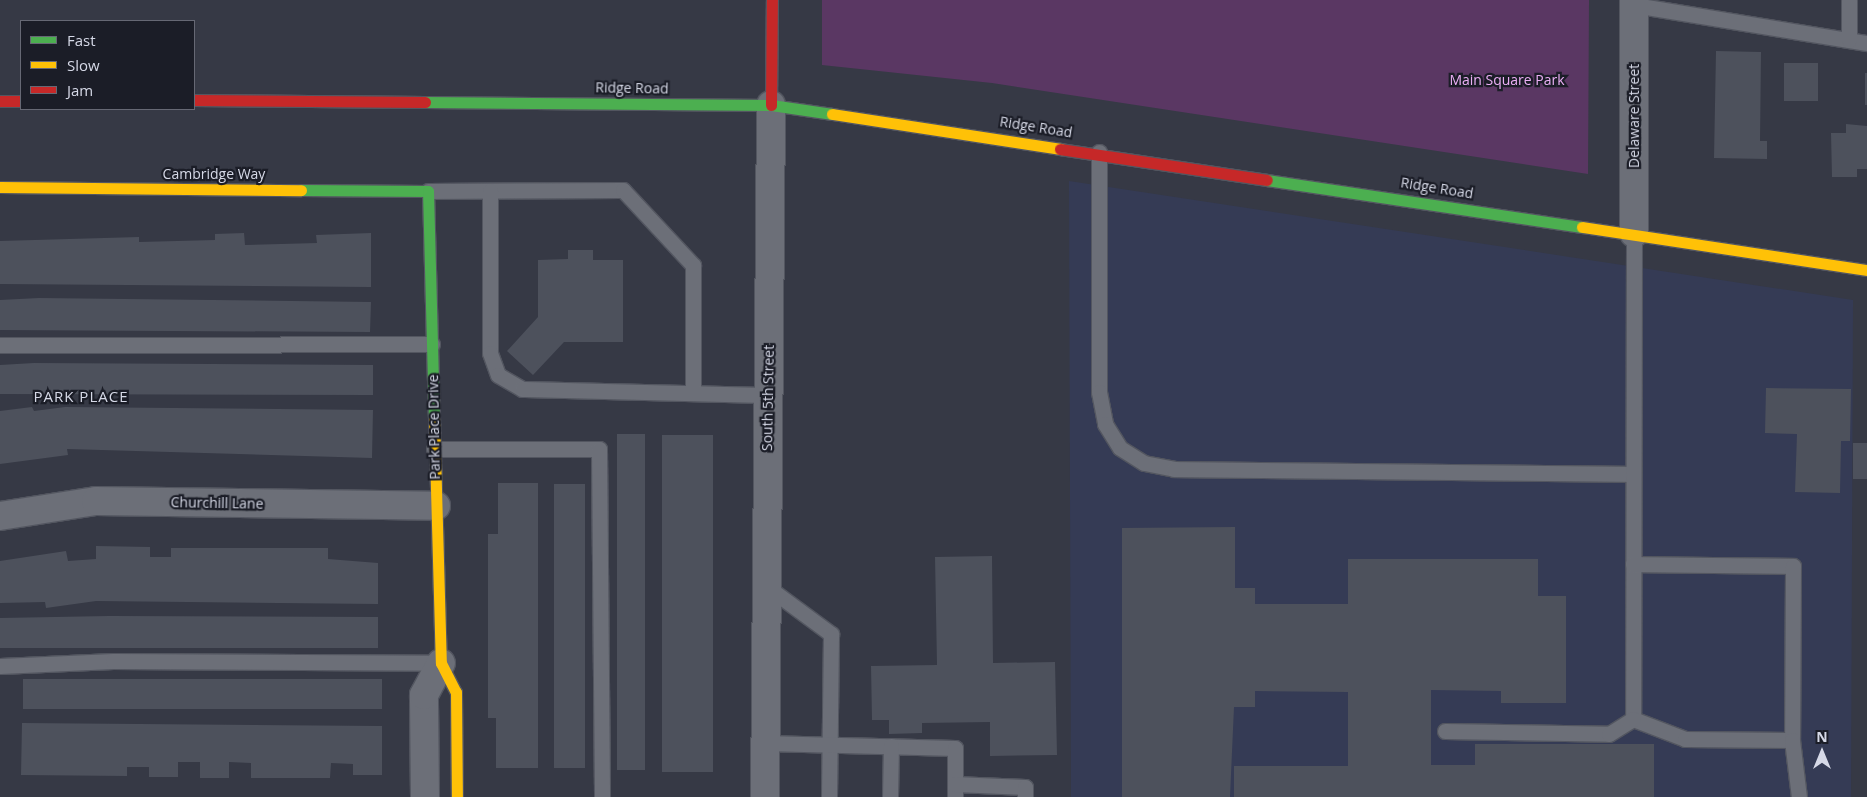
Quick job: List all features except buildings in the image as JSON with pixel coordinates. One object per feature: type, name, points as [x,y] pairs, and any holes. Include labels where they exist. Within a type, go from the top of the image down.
[{"type":"main road","name":"South 5th Street","points":[[770,104],[772,0]]},
{"type":"main road","name":"Ridge Road","points":[[195,100],[770,104],[1100,152],[1867,270]]},
{"type":"main road","points":[[0,101],[20,101]]},
{"type":"main road","name":"Cambridge Way","points":[[0,187],[428,191]]},
{"type":"main road","name":"Park Place Drive","points":[[428,191],[441,663],[456,692],[457,797]]},
{"type":"street","name":"Delaware Street","points":[[1634,3],[1634,233]]},
{"type":"street","name":"South 5th Street","points":[[764,797],[770,104]]},
{"type":"street","name":"Churchill Lane","points":[[0,516],[96,501],[436,506]]},
{"type":"street","name":"Park Place Drive","points":[[425,797],[424,695],[441,663]]},
{"type":"lane","points":[[1849,0],[1849,40]]},
{"type":"lane","points":[[1634,3],[1867,43]]},
{"type":"lane","points":[[1100,152],[1100,392],[1105,424],[1120,448],[1136,458],[1174,469],[1633,474]]},
{"type":"lane","points":[[428,191],[623,190],[693,265],[693,393]]},
{"type":"lane","points":[[490,191],[490,353],[498,375],[522,390],[767,395]]},
{"type":"lane","points":[[1633,719],[1634,233]]},
{"type":"lane","points":[[0,345],[432,344]]},
{"type":"lane","points":[[434,449],[599,449],[602,797]]},
{"type":"lane","points":[[1633,564],[1794,566],[1792,740],[1799,797]]},
{"type":"lane","points":[[766,586],[831,634],[829,797]]},
{"type":"lane","points":[[0,666],[113,661],[441,663]]},
{"type":"lane","points":[[1445,732],[1609,734],[1633,719]]},
{"type":"lane","points":[[1633,719],[1684,739],[1792,740]]},
{"type":"lane","points":[[765,743],[955,748],[955,791],[1025,792]]},
{"type":"lane","points":[[890,797],[891,746]]},
{"type":"shaded area","points":[[1069,181],[1853,300],[1851,797],[1071,797]]},
{"type":"green space","name":"Main Square Park","points":[[822,0],[1589,0],[1588,174],[992,83],[822,65]]},
{"type":"traffic: fast","points":[[425,102],[771,105],[832,114]]},
{"type":"traffic: fast","points":[[1267,180],[1582,227]]},
{"type":"traffic: fast","points":[[301,190],[428,191],[434,417]]},
{"type":"traffic: slow","points":[[832,114],[1060,149]]},
{"type":"traffic: slow","points":[[0,187],[301,190]]},
{"type":"traffic: slow","points":[[1582,227],[1867,270]]},
{"type":"traffic: slow","points":[[434,417],[441,663],[456,692],[457,797]]},
{"type":"traffic: jam","points":[[771,105],[772,0]]},
{"type":"traffic: jam","points":[[195,100],[425,102]]},
{"type":"traffic: jam","points":[[0,101],[20,101]]},
{"type":"traffic: jam","points":[[1060,149],[1267,180]]},
{"type":"district","name":"PARK PLACE","points":[[81,397]]}]
